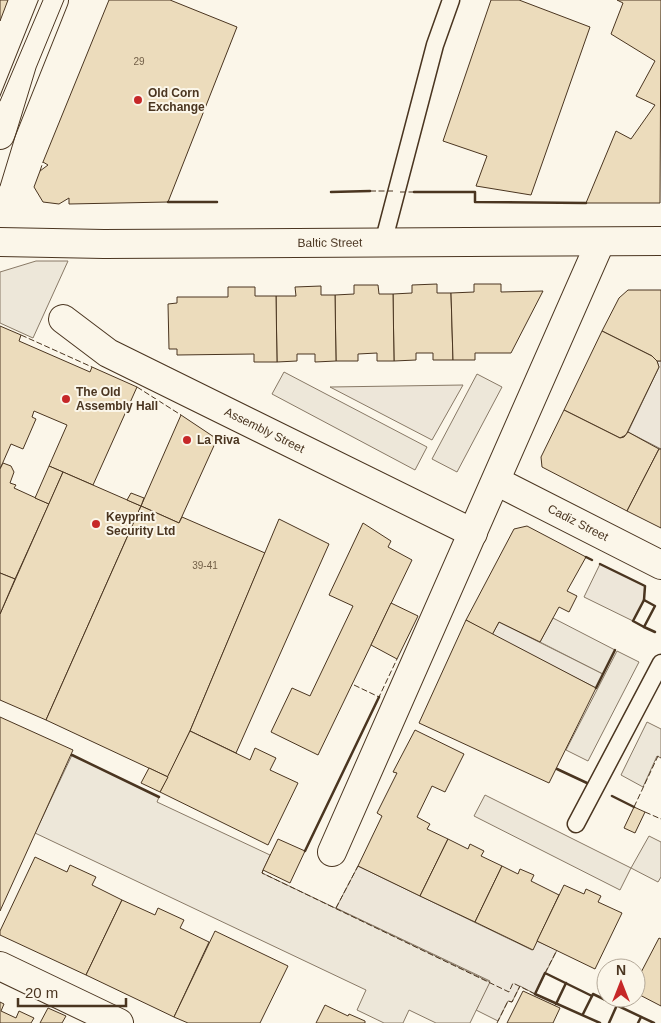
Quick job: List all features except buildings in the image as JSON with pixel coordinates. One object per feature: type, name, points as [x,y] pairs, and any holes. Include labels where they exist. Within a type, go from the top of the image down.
[{"type":"street","points":[[0,135],[54,0]]},
{"type":"street","name":"Baltic Street","points":[[0,242],[104,244],[600,243],[661,241]]},
{"type":"street","points":[[332,852],[600,243]]},
{"type":"street","name":"Assembly Street","points":[[63,319],[108,353],[473,533]]},
{"type":"street","name":"Cadiz Street","points":[[496,481],[661,565]]},
{"type":"street","points":[[0,966],[106,1020]]},
{"type":"lane","points":[[383,243],[435,45],[450,0]]},
{"type":"lane","points":[[576,824],[661,663]]},
{"type":"shaded area","points":[[36,261],[68,261],[33,338],[0,323],[0,272]]},
{"type":"shaded area","points":[[657,361],[661,361],[661,449],[628,432],[659,367]]},
{"type":"shaded area","points":[[284,372],[427,447],[415,470],[272,394]]},
{"type":"shaded area","points":[[477,374],[502,387],[457,472],[432,459]]},
{"type":"shaded area","points":[[463,385],[432,440],[330,387]]},
{"type":"shaded area","points":[[600,564],[645,586],[644,600],[633,621],[584,597]]},
{"type":"shaded area","points":[[553,618],[615,650],[603,674],[540,642]]},
{"type":"shaded area","points":[[499,622],[603,674],[596,688],[492,635]]},
{"type":"shaded area","points":[[617,651],[639,662],[588,761],[566,750]]},
{"type":"shaded area","points":[[647,722],[661,729],[661,758],[657,756],[643,787],[621,775]]},
{"type":"shaded area","points":[[72,755],[159,797],[157,802],[270,855],[262,873],[490,982],[470,1023],[436,1023],[409,1010],[403,1023],[384,1023],[357,1010],[366,990],[35,833]]},
{"type":"shaded area","points":[[485,795],[631,868],[620,890],[474,816]]},
{"type":"shaded area","points":[[649,836],[661,842],[661,877],[658,882],[631,868]]},
{"type":"shaded area","points":[[358,866],[532,950],[537,941],[557,950],[535,994],[520,986],[512,1002],[508,1001],[498,1021],[476,1010],[490,981],[336,908]]},
{"type":"tram line","points":[[0,101],[43,0]]},
{"type":"tram line","points":[[0,186],[36,68],[64,0]]},
{"type":"fence","points":[[40,171],[43,162]]},
{"type":"fence","points":[[370,191],[393,191]]},
{"type":"fence","points":[[400,192],[414,192]]},
{"type":"fence","points":[[21,335],[92,367]]},
{"type":"fence","points":[[137,387],[181,415]]},
{"type":"fence","points":[[354,685],[379,697],[397,659]]},
{"type":"fence","points":[[634,807],[658,756],[661,758]]},
{"type":"fence","points":[[645,812],[661,819]]},
{"type":"fence","points":[[336,908],[358,866]]},
{"type":"fence","points":[[263,870],[262,873],[509,992],[513,983],[535,994]]},
{"type":"fence","points":[[545,973],[557,950]]},
{"type":"fence","points":[[497,1023],[508,1001],[512,1002],[520,986]]},
{"type":"wall","points":[[331,192],[370,191]]},
{"type":"wall","points":[[414,192],[475,192],[475,202],[586,203]]},
{"type":"wall","points":[[168,202],[217,202]]},
{"type":"wall","points":[[586,557],[592,560]]},
{"type":"wall","points":[[600,564],[645,586],[644,600]]},
{"type":"wall","points":[[644,600],[655,606],[644,627],[633,621],[644,600]]},
{"type":"wall","points":[[644,627],[655,632]]},
{"type":"wall","points":[[596,688],[615,650]]},
{"type":"wall","points":[[305,851],[379,697]]},
{"type":"wall","points":[[72,755],[159,797]]},
{"type":"wall","points":[[557,769],[587,783]]},
{"type":"wall","points":[[612,796],[634,807]]},
{"type":"wall","points":[[600,1023],[535,994],[545,973],[654,1023]]},
{"type":"wall","points":[[556,1004],[566,983]]},
{"type":"wall","points":[[583,1014],[592,996]]},
{"type":"wall","points":[[609,1023],[616,1008]]},
{"type":"wall","points":[[638,1023],[641,1017]]},
{"type":"place","name":"Old Corn Exchange","points":[[138,100]]},
{"type":"place","name":"The Old Assembly Hall","points":[[66,399]]},
{"type":"place","name":"La Riva","points":[[187,440]]},
{"type":"place","name":"Keyprint Security Ltd","points":[[96,524]]}]
